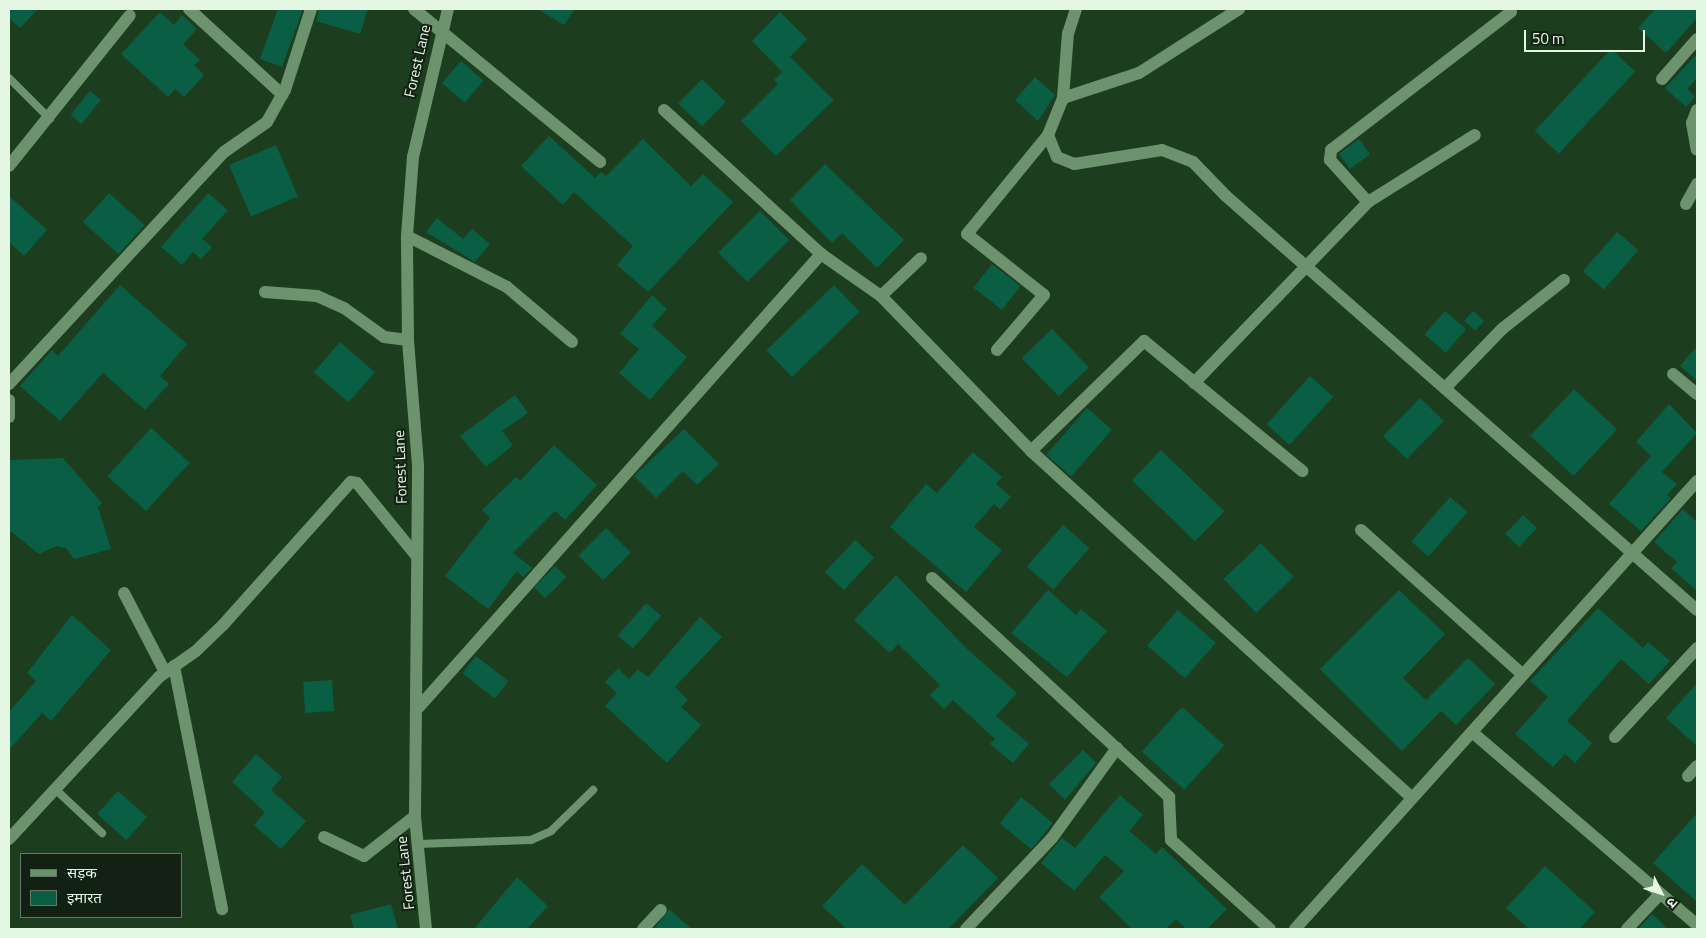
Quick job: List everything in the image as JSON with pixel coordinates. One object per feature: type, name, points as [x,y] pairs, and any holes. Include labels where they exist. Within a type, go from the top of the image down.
[{"type":"street","points":[[190,9],[283,95]]},
{"type":"street","points":[[9,384],[224,152],[267,122],[283,95],[311,9]]},
{"type":"street","points":[[414,9],[440,27],[600,162]]},
{"type":"street","name":"Forest Lane","points":[[426,929],[415,816],[419,707],[415,554],[418,465],[408,340],[407,236],[413,157],[440,27],[448,9]]},
{"type":"street","points":[[997,350],[1044,295],[967,234],[1048,135],[1063,98],[1068,34],[1076,9]]},
{"type":"street","points":[[1063,98],[1139,73],[1239,9]]},
{"type":"street","points":[[1368,202],[1330,160],[1331,150],[1511,12]]},
{"type":"street","points":[[9,166],[50,119],[130,15]]},
{"type":"street","points":[[1662,79],[1697,39]]},
{"type":"street","points":[[664,110],[821,254],[881,296],[1031,451],[1412,797]]},
{"type":"street","points":[[1697,110],[1692,123],[1697,150]]},
{"type":"street","points":[[1048,135],[1051,149],[1070,164],[1154,151],[1184,157],[1636,553],[1697,610]]},
{"type":"street","points":[[1194,383],[1368,202],[1475,135]]},
{"type":"street","points":[[1686,204],[1697,184]]},
{"type":"street","points":[[407,236],[507,287],[572,342]]},
{"type":"street","points":[[419,707],[821,254]]},
{"type":"street","points":[[881,296],[921,258]]},
{"type":"street","points":[[1446,387],[1520,312],[1564,280]]},
{"type":"street","points":[[265,292],[323,298],[384,337],[408,340]]},
{"type":"street","points":[[1031,451],[1142,342],[1149,343],[1194,383],[1302,471]]},
{"type":"street","points":[[1673,374],[1697,394]]},
{"type":"street","points":[[9,400],[12,409],[9,418]]},
{"type":"street","points":[[1295,929],[1522,674],[1636,553],[1697,481]]},
{"type":"street","points":[[9,839],[54,788],[170,669],[223,625],[352,482],[357,483],[415,554]]},
{"type":"street","points":[[1361,530],[1522,674]]},
{"type":"street","points":[[932,578],[1169,797],[1171,840],[1270,929]]},
{"type":"street","points":[[124,593],[170,669],[222,908]]},
{"type":"street","points":[[1616,737],[1697,648]]},
{"type":"street","points":[[1472,732],[1697,925]]},
{"type":"street","points":[[966,929],[1052,838],[1117,748]]},
{"type":"street","points":[[1688,776],[1697,766]]},
{"type":"street","points":[[324,837],[364,856],[415,816]]},
{"type":"street","points":[[1627,929],[1660,894]]},
{"type":"street","points":[[644,929],[661,910]]},
{"type":"lane","points":[[9,78],[50,119]]},
{"type":"lane","points":[[54,788],[102,833]]},
{"type":"lane","points":[[418,844],[531,840],[551,831],[593,790]]},
{"type":"building","points":[[9,9],[38,9],[20,28],[9,18]]},
{"type":"building","points":[[278,9],[303,9],[282,67],[260,59]]},
{"type":"building","points":[[319,9],[368,9],[360,34],[316,21]]},
{"type":"building","points":[[538,9],[575,9],[564,25]]},
{"type":"building","points":[[1655,9],[1697,9],[1697,18],[1666,53],[1638,28]]},
{"type":"building","points":[[160,12],[174,25],[182,15],[197,29],[183,44],[200,60],[194,65],[204,75],[184,97],[175,89],[168,97],[121,54]]},
{"type":"building","points":[[780,12],[807,39],[790,57],[834,100],[776,156],[741,121],[778,84],[774,80],[782,72],[752,41]]},
{"type":"building","points":[[1611,49],[1635,72],[1559,153],[1535,131]]},
{"type":"building","points":[[1697,54],[1697,78],[1687,89],[1695,97],[1686,107],[1665,88]]},
{"type":"building","points":[[461,61],[484,81],[465,103],[442,83]]},
{"type":"building","points":[[1035,77],[1055,95],[1038,121],[1015,100]]},
{"type":"building","points":[[702,79],[726,102],[702,126],[678,103]]},
{"type":"building","points":[[90,91],[101,100],[81,124],[70,115]]},
{"type":"building","points":[[549,136],[595,178],[601,172],[606,176],[643,139],[691,186],[703,174],[733,202],[648,292],[617,265],[633,246],[574,192],[563,205],[521,166]]},
{"type":"building","points":[[1359,139],[1370,154],[1350,169],[1339,154]]},
{"type":"building","points":[[276,145],[298,197],[251,216],[229,165]]},
{"type":"building","points":[[825,164],[904,240],[877,268],[842,233],[832,243],[790,200]]},
{"type":"building","points":[[109,193],[145,225],[119,254],[83,222]]},
{"type":"building","points":[[208,193],[228,210],[202,239],[212,247],[201,259],[193,252],[182,265],[161,247]]},
{"type":"building","points":[[9,196],[47,230],[24,256],[9,242]]},
{"type":"building","points":[[760,211],[789,240],[747,282],[718,253]]},
{"type":"building","points":[[437,218],[463,239],[472,229],[490,244],[475,262],[426,232]]},
{"type":"building","points":[[1617,232],[1638,250],[1604,290],[1583,271]]},
{"type":"building","points":[[992,264],[1020,286],[1002,310],[974,288]]},
{"type":"building","points":[[120,285],[187,344],[160,376],[169,384],[145,410],[103,373],[60,421],[20,386],[52,350],[58,356]]},
{"type":"building","points":[[834,285],[860,312],[792,377],[766,350]]},
{"type":"building","points":[[652,295],[667,309],[652,326],[687,357],[650,400],[619,373],[639,349],[620,334]]},
{"type":"building","points":[[1445,311],[1466,329],[1446,353],[1425,334]]},
{"type":"building","points":[[1473,311],[1484,321],[1475,331],[1464,321]]},
{"type":"building","points":[[1052,329],[1089,367],[1059,396],[1022,358]]},
{"type":"building","points":[[340,342],[375,372],[348,402],[314,372]]},
{"type":"building","points":[[1697,346],[1697,381],[1680,366]]},
{"type":"building","points":[[1310,376],[1333,397],[1290,445],[1267,424]]},
{"type":"building","points":[[1574,389],[1617,429],[1574,476],[1530,436]]},
{"type":"building","points":[[515,395],[528,413],[502,431],[513,445],[486,467],[460,436]]},
{"type":"building","points":[[1420,398],[1444,421],[1407,459],[1383,436]]},
{"type":"building","points":[[1669,404],[1697,433],[1662,472],[1677,484],[1667,495],[1671,498],[1641,531],[1609,504],[1651,456],[1636,442]]},
{"type":"building","points":[[1087,408],[1112,430],[1071,476],[1046,455]]},
{"type":"building","points":[[151,428],[190,463],[146,511],[108,476]]},
{"type":"building","points":[[684,429],[719,464],[697,485],[683,471],[656,498],[634,476]]},
{"type":"building","points":[[554,445],[597,485],[565,520],[555,511],[513,553],[532,568],[523,577],[517,571],[488,609],[445,576],[490,518],[482,510],[516,477],[520,481]]},
{"type":"building","points":[[1161,450],[1224,511],[1195,541],[1132,480]]},
{"type":"building","points":[[973,452],[1002,477],[996,484],[1011,497],[1000,509],[994,504],[974,527],[1002,550],[966,592],[890,527],[926,484],[937,493]]},
{"type":"building","points":[[63,458],[102,503],[98,507],[111,549],[74,559],[66,548],[56,546],[39,554],[9,530],[9,460]]},
{"type":"building","points":[[1450,497],[1467,512],[1429,557],[1411,542]]},
{"type":"building","points":[[1683,509],[1697,522],[1697,591],[1671,568],[1677,562],[1654,542]]},
{"type":"building","points":[[1523,515],[1537,528],[1519,547],[1505,534]]},
{"type":"building","points":[[1063,525],[1089,548],[1053,589],[1027,567]]},
{"type":"building","points":[[606,528],[631,553],[603,580],[578,556]]},
{"type":"building","points":[[855,540],[874,558],[844,590],[825,572]]},
{"type":"building","points":[[1261,543],[1294,577],[1256,613],[1224,579]]},
{"type":"building","points":[[555,566],[566,577],[545,599],[534,587]]},
{"type":"building","points":[[896,575],[966,648],[1017,693],[996,716],[1029,744],[1013,763],[990,744],[995,739],[953,700],[944,709],[930,695],[940,685],[898,644],[890,653],[854,620]]},
{"type":"building","points":[[1048,590],[1076,615],[1081,609],[1107,631],[1067,677],[1011,633]]},
{"type":"building","points":[[1399,590],[1445,634],[1403,678],[1426,700],[1468,658],[1495,684],[1456,725],[1441,711],[1402,751],[1320,669]]},
{"type":"building","points":[[646,603],[661,616],[633,649],[618,635]]},
{"type":"building","points":[[1598,608],[1643,648],[1648,642],[1670,661],[1649,684],[1621,659],[1567,721],[1592,743],[1575,763],[1565,754],[1553,767],[1515,734],[1548,697],[1530,681]]},
{"type":"building","points":[[1178,610],[1216,643],[1185,678],[1147,645]]},
{"type":"building","points":[[72,615],[111,650],[51,721],[42,713],[9,750],[9,712],[36,681],[27,673]]},
{"type":"building","points":[[700,617],[722,637],[675,687],[688,700],[681,707],[701,725],[667,763],[605,706],[617,693],[605,682],[618,668],[629,679],[638,669],[648,677]]},
{"type":"building","points":[[476,656],[508,681],[495,699],[462,673]]},
{"type":"building","points":[[332,680],[334,711],[305,713],[303,682]]},
{"type":"building","points":[[1697,683],[1697,746],[1666,718]]},
{"type":"building","points":[[1182,707],[1224,745],[1184,790],[1142,752]]},
{"type":"building","points":[[1083,750],[1096,763],[1065,800],[1049,784]]},
{"type":"building","points":[[256,754],[282,777],[271,790],[306,821],[281,849],[254,825],[265,812],[232,782]]},
{"type":"building","points":[[118,791],[147,817],[126,840],[97,814]]},
{"type":"building","points":[[1120,795],[1143,815],[1129,831],[1156,854],[1162,847],[1227,909],[1207,929],[1186,929],[1176,919],[1166,929],[1132,929],[1099,897],[1124,871],[1105,855],[1074,891],[1041,863],[1062,838],[1075,848]]},
{"type":"building","points":[[1021,797],[1053,823],[1031,849],[1000,823]]},
{"type":"building","points":[[1697,813],[1697,902],[1653,863]]},
{"type":"building","points":[[963,845],[998,878],[948,929],[847,929],[822,906],[862,864],[905,905]]},
{"type":"building","points":[[1545,866],[1595,912],[1579,929],[1529,929],[1506,908]]},
{"type":"building","points":[[517,877],[548,906],[527,929],[474,929]]},
{"type":"building","points":[[391,904],[398,929],[354,929],[350,915]]},
{"type":"building","points":[[669,909],[692,929],[654,929]]},
{"type":"building","points":[[1652,914],[1668,929],[1638,929]]}]
